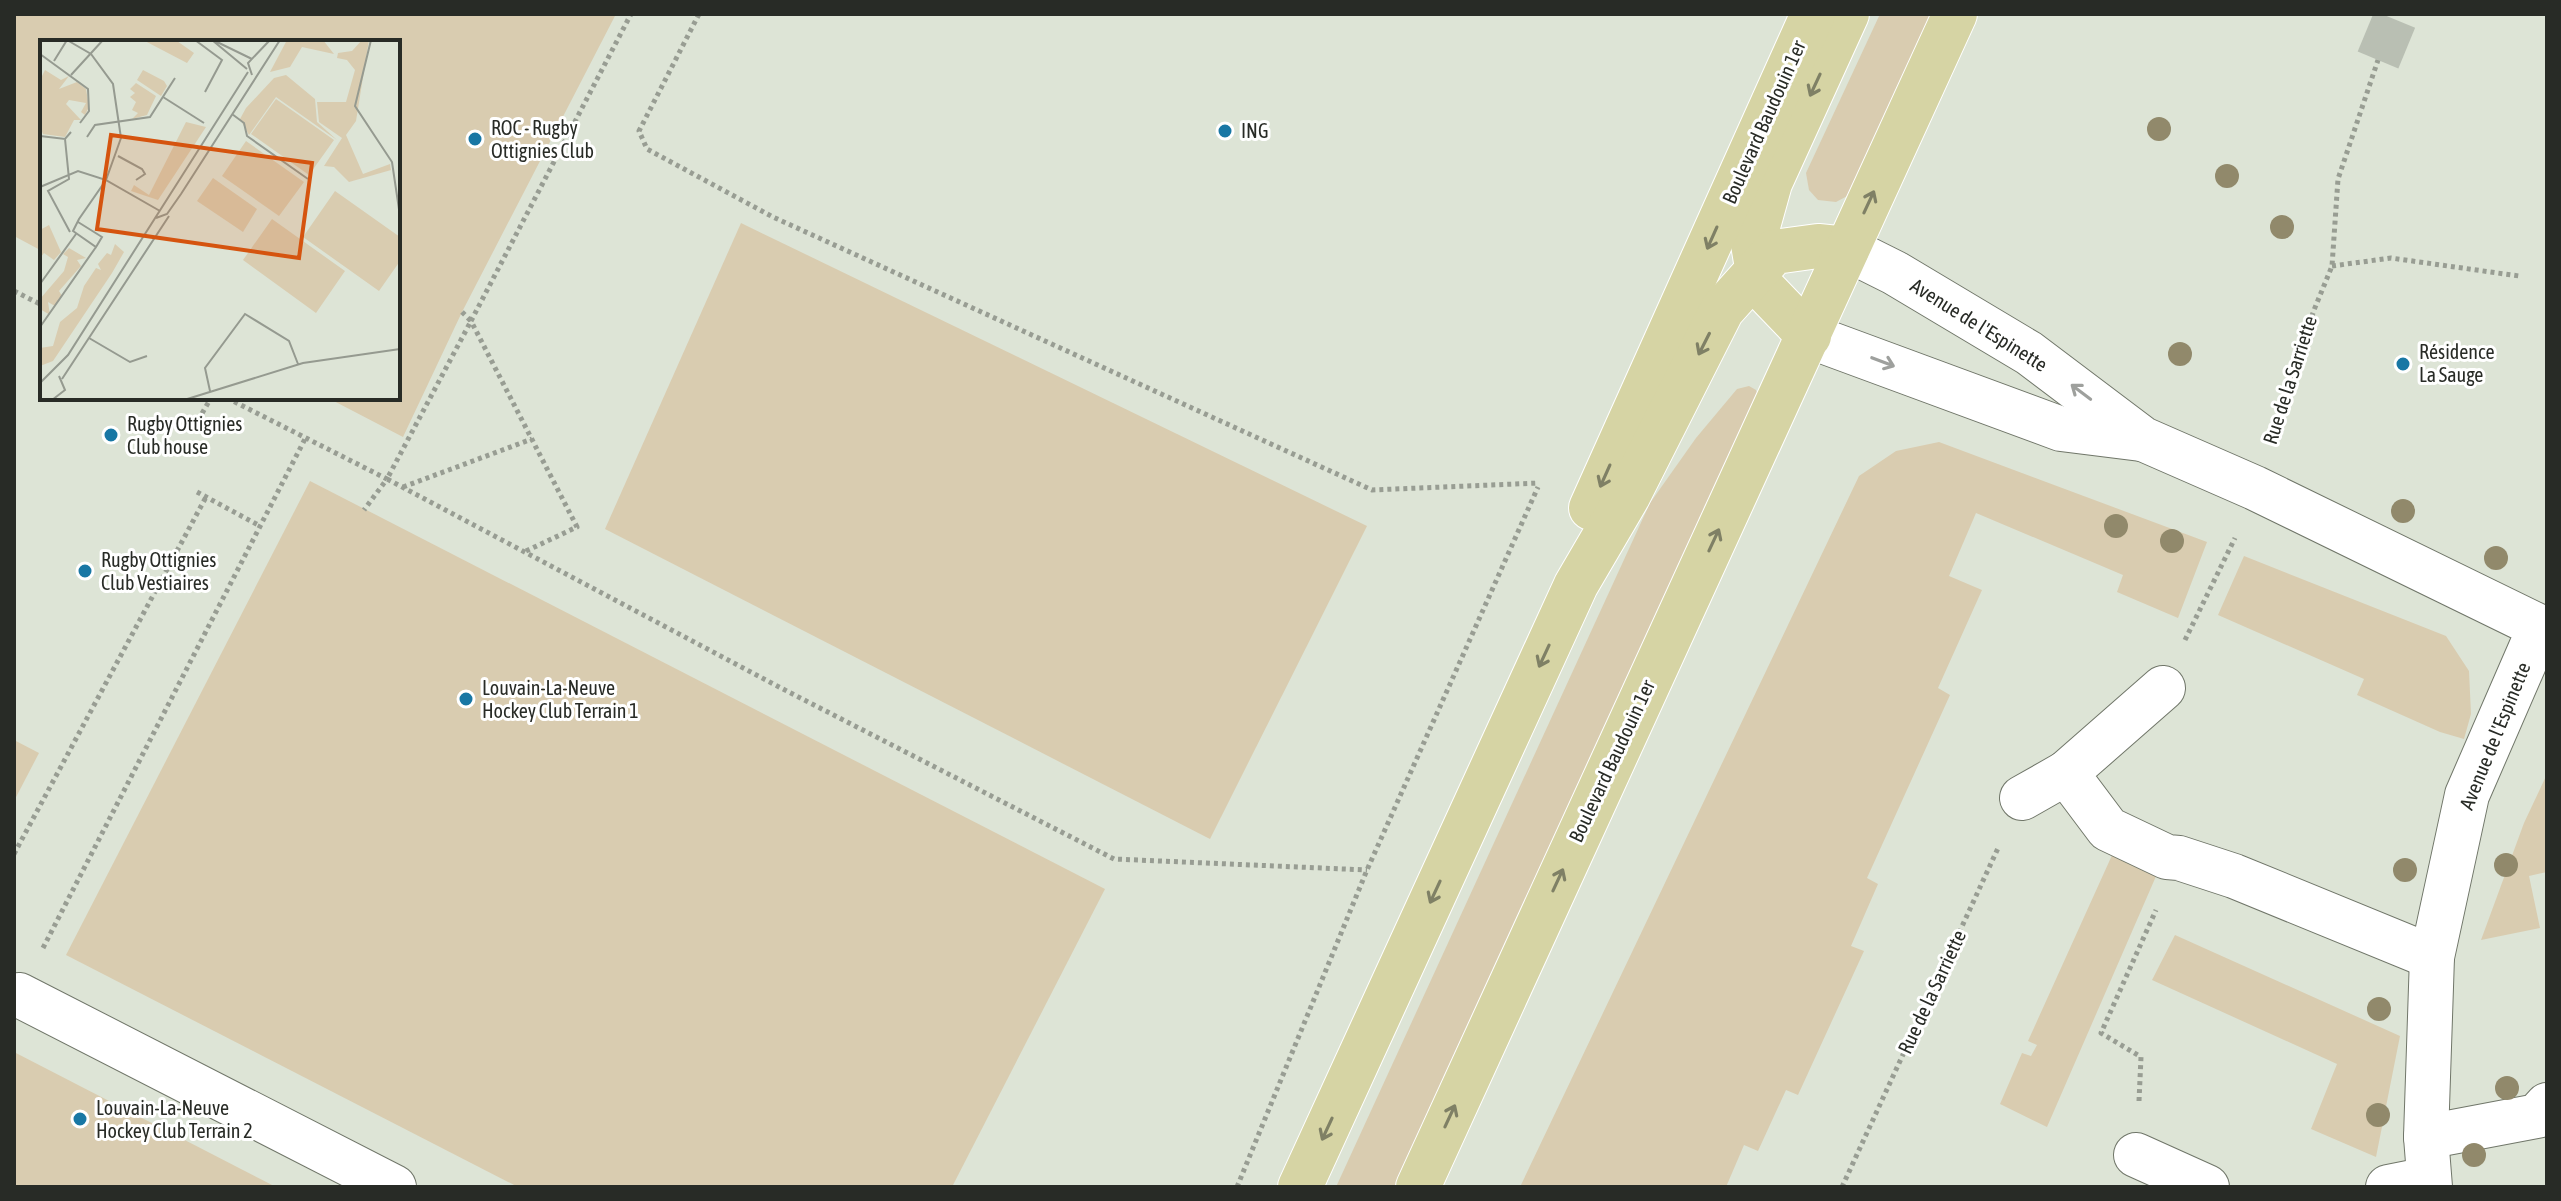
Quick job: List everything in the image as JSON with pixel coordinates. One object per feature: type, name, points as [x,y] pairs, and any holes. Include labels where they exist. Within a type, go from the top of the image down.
[{"type":"main road","name":"Boulevard Baudouin 1er","points":[[1576,585],[1591,508],[1813,14]]},
{"type":"main road","name":"Boulevard Baudouin 1er","points":[[1757,269],[1753,244],[1770,183],[1847,14]]},
{"type":"main road","name":"Boulevard Baudouin 1er","points":[[1418,1187],[1955,14]]},
{"type":"main road","name":"Boulevard Baudouin 1er","points":[[1300,1187],[1576,585],[1628,496],[1722,310],[1774,252],[1818,246],[1847,249]]},
{"type":"main road","points":[[1757,269],[1760,285],[1809,336]]},
{"type":"street","name":"Avenue de l'Espinette","points":[[1847,249],[1895,273],[2029,353],[2143,439],[2545,623],[2467,795],[2432,957],[2426,1137],[2415,1184]]},
{"type":"street","name":"Avenue de l'Espinette","points":[[1809,336],[2061,429],[2143,439]]},
{"type":"street","points":[[2022,798],[2066,773],[2163,688]]},
{"type":"street","points":[[2066,773],[2108,829],[2173,858],[2234,876],[2432,957]]},
{"type":"street","points":[[19,995],[394,1187]]},
{"type":"street","points":[[2426,1137],[2537,1116],[2547,1105]]},
{"type":"street","points":[[2136,1155],[2207,1187]]},
{"type":"path","points":[[364,510],[387,479],[631,14]]},
{"type":"path","points":[[699,14],[639,131],[647,149],[685,171],[773,217],[1372,490],[1539,483]]},
{"type":"path","name":"Rue de la Sarriette","points":[[2163,688],[2236,536],[2332,266],[2338,179],[2378,60]]},
{"type":"path","points":[[2332,266],[2391,258],[2519,276]]},
{"type":"path","points":[[14,291],[40,304]]},
{"type":"path","points":[[462,312],[471,321],[577,527],[526,551]]},
{"type":"path","points":[[194,427],[210,400]]},
{"type":"path","points":[[231,400],[1114,859],[1367,870]]},
{"type":"path","points":[[19,995],[306,437]]},
{"type":"path","points":[[403,487],[532,439]]},
{"type":"path","points":[[1237,1187],[1367,870],[1546,469]]},
{"type":"path","points":[[197,492],[260,526]]},
{"type":"path","points":[[14,854],[206,497]]},
{"type":"path","name":"Rue de la Sarriette","points":[[1842,1187],[2022,798]]},
{"type":"path","points":[[2136,1155],[2141,1057],[2101,1033],[2173,858]]},
{"type":"shaded area","name":"ROC - Rugby Ottignies Club","points":[[14,14],[616,14],[462,312],[403,437],[332,400],[400,400],[400,40],[40,40],[40,250],[14,236]]},
{"type":"shaded area","points":[[1880,14],[1935,14],[1853,193],[1836,202],[1818,200],[1809,190],[1806,173]]},
{"type":"shaded area","points":[[741,223],[1367,526],[1210,839],[605,529]]},
{"type":"shaded area","points":[[1749,386],[1756,390],[1760,400],[1397,1187],[1336,1187],[1650,503],[1696,438],[1737,389]]},
{"type":"shaded area","points":[[1939,442],[2207,542],[2178,618],[2117,592],[2123,575],[1976,513],[1949,576],[1982,590],[1938,688],[1950,695],[1867,878],[1878,884],[1851,946],[1864,951],[1798,1095],[1786,1090],[1758,1151],[1744,1145],[1726,1187],[1520,1187],[1859,476],[1896,451]]},
{"type":"shaded area","name":"Louvain-La-Neuve Hockey Club Terrain 1","points":[[310,481],[1105,889],[952,1187],[518,1187],[66,955]]},
{"type":"shaded area","points":[[2244,556],[2446,636],[2469,671],[2471,714],[2464,739],[2440,732],[2357,695],[2364,679],[2218,615]]},
{"type":"shaded area","points":[[14,740],[39,753],[14,801]]},
{"type":"shaded area","points":[[2547,774],[2547,872],[2529,876],[2540,928],[2481,940],[2524,823]]},
{"type":"shaded area","points":[[2113,853],[2157,874],[2047,1127],[2000,1104],[2022,1053],[2031,1056],[2037,1045],[2028,1041]]},
{"type":"shaded area","points":[[2175,935],[2400,1036],[2376,1157],[2311,1129],[2337,1064],[2152,980]]},
{"type":"shaded area","name":"Louvain-La-Neuve Hockey Club Terrain 2","points":[[14,1052],[276,1187],[14,1187]]},
{"type":"tunnel","points":[[2378,60],[2397,14]]},
{"type":"place","name":"ING","points":[[1225,131]]},
{"type":"place","name":"ROC - Rugby Ottignies Club","points":[[475,139]]},
{"type":"place","name":"Résidence La Sauge","points":[[2403,364]]},
{"type":"place","name":"Rugby Ottignies Club house","points":[[111,435]]},
{"type":"place","name":"Rugby Ottignies Club Vestiaires","points":[[85,571]]},
{"type":"place","name":"Louvain-La-Neuve Hockey Club Terrain 1","points":[[466,699]]},
{"type":"place","name":"Louvain-La-Neuve Hockey Club Terrain 2","points":[[80,1119]]}]
